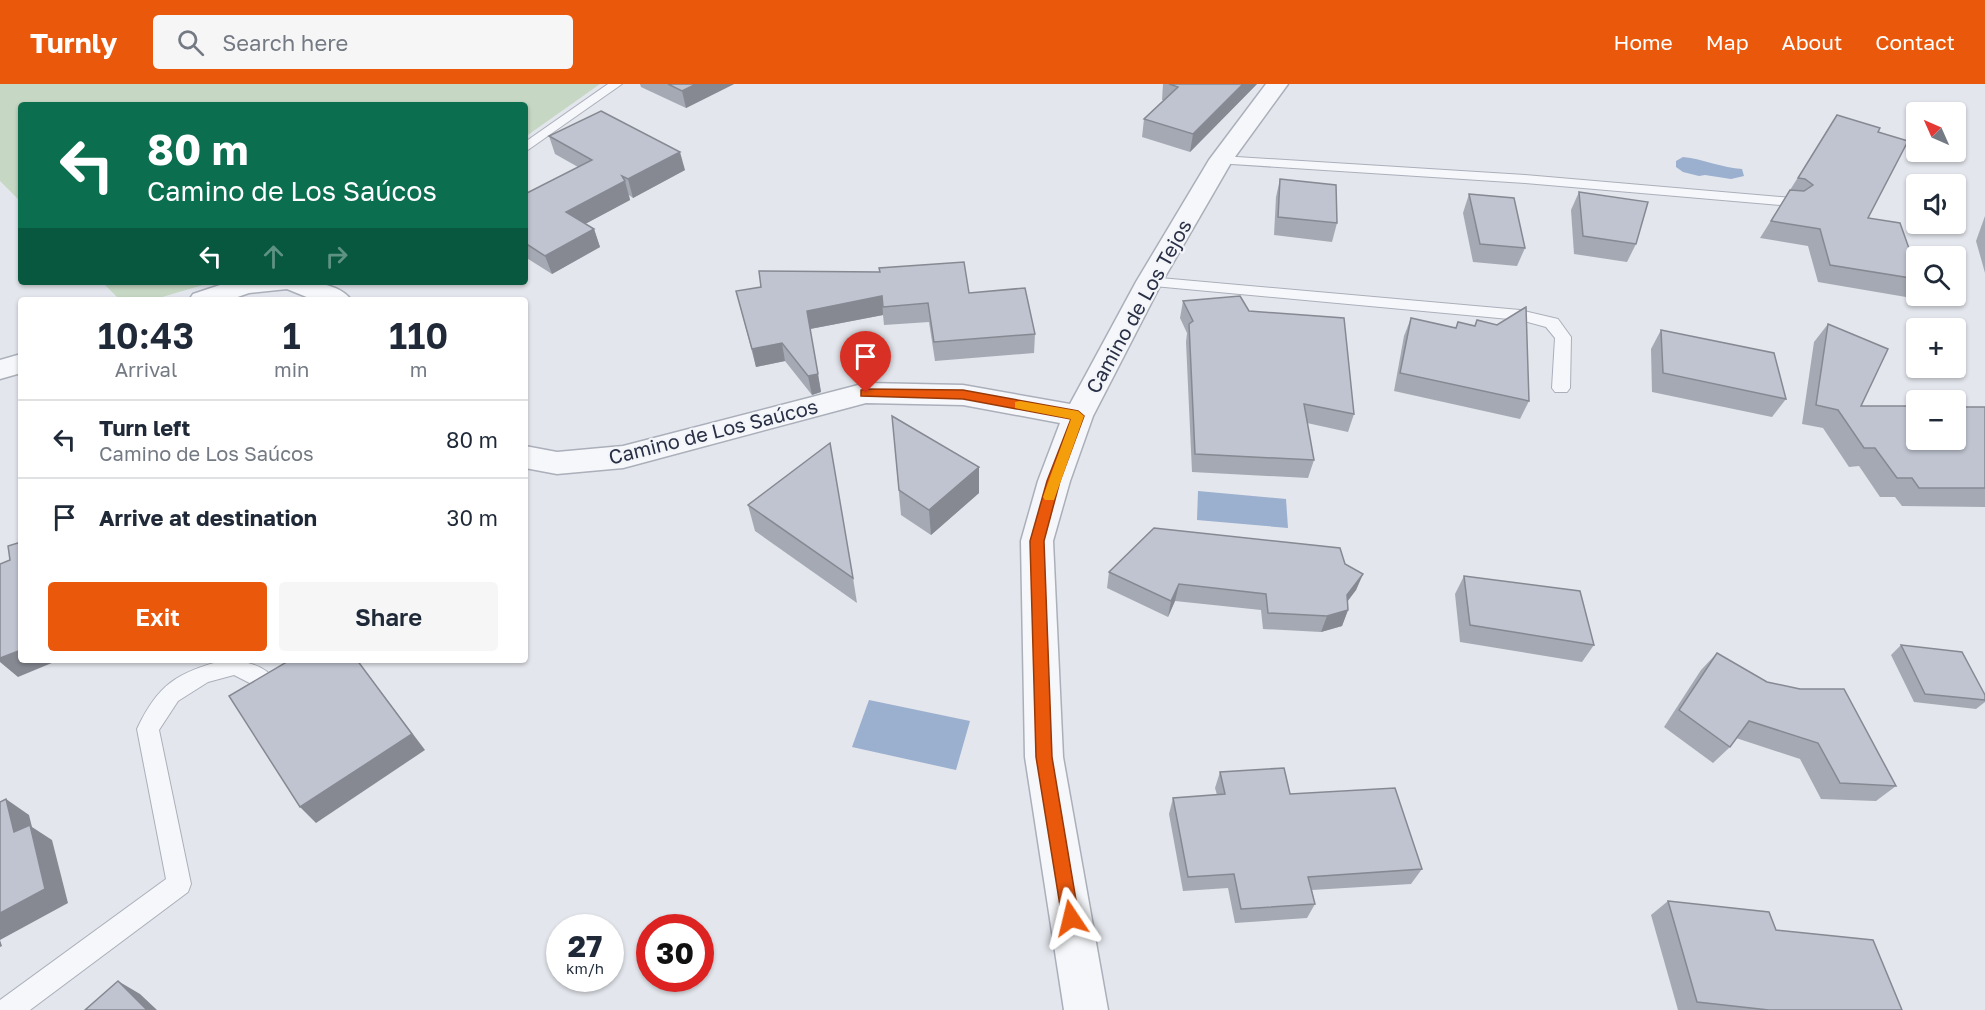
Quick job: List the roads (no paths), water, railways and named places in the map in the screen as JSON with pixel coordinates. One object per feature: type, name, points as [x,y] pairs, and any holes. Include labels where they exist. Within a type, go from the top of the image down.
[{"type":"street","name":"Camino de Los Tejos","points":[[1086,1010],[1044,757],[1037,541],[1054,481],[1078,416],[1149,282],[1221,160],[1277,84]]},
{"type":"street","points":[[211,297],[246,285]]},
{"type":"street","points":[[288,285],[328,297]]},
{"type":"street","points":[[0,370],[18,364]]},
{"type":"street","name":"Camino de Los Saúcos","points":[[528,458],[556,464],[623,457],[866,393],[963,394],[1078,416]]},
{"type":"lane","points":[[528,146],[616,84]]},
{"type":"lane","points":[[1221,160],[1525,178],[1793,202]]},
{"type":"lane","points":[[1149,282],[1520,315],[1541,320],[1552,323],[1563,338],[1561,388]]},
{"type":"lane","points":[[8,1010],[179,884],[148,729],[170,694],[202,675],[236,666],[265,682]]},
{"type":"water","points":[[1683,157],[1742,169],[1744,176],[1731,179],[1683,172],[1676,167],[1676,161]]},
{"type":"water","points":[[1198,491],[1286,499],[1288,528],[1197,520]]},
{"type":"water","points":[[869,700],[970,721],[956,770],[852,747]]}]
